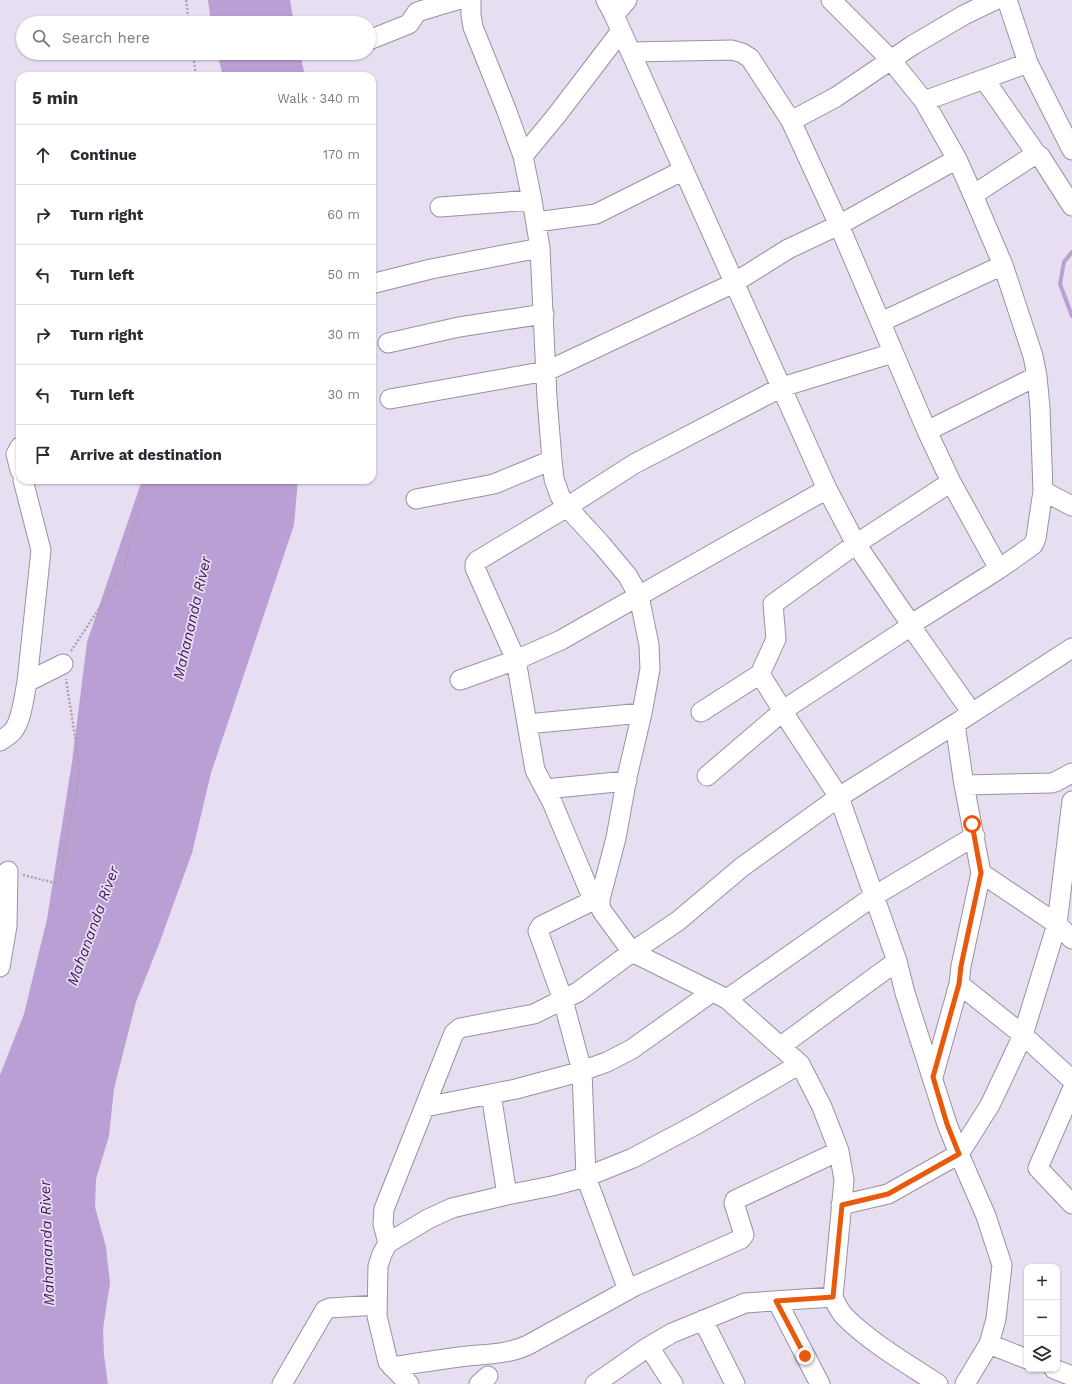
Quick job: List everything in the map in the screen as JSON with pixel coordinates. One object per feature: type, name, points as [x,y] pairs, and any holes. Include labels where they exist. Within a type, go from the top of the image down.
[{"type":"street","points":[[376,37],[409,24],[417,12],[456,0]]},
{"type":"street","points":[[471,0],[473,27],[523,156],[536,222],[540,248],[547,371],[547,398],[554,479],[560,496],[567,507],[605,549],[626,575],[639,596],[649,645],[650,669],[642,713],[626,781],[616,838],[599,898],[600,906],[602,911],[632,952],[720,995],[781,1046],[800,1064],[822,1107],[839,1151],[844,1180],[833,1297],[837,1306],[844,1315],[871,1338],[938,1384]]},
{"type":"street","points":[[523,156],[556,116],[614,15],[627,0]]},
{"type":"street","points":[[707,776],[783,710],[905,630],[910,625],[1030,548],[1035,542],[1043,491],[1037,376],[1003,265],[957,159],[924,101],[891,60],[831,0]]},
{"type":"street","points":[[790,121],[836,97],[913,45],[964,15],[995,0]]},
{"type":"street","points":[[1007,0],[1028,63],[1072,150]]},
{"type":"street","points":[[614,15],[827,489],[856,544],[910,625],[972,713]]},
{"type":"street","points":[[631,52],[732,50],[742,53],[750,58],[790,121],[839,225],[927,431],[951,482],[999,568]]},
{"type":"street","points":[[924,101],[1028,63]]},
{"type":"street","points":[[973,195],[1031,157],[1033,152],[1033,149],[984,79]]},
{"type":"street","points":[[1033,152],[1040,156],[1072,206]]},
{"type":"street","points":[[390,398],[547,371],[734,283],[788,249],[839,225],[957,159]]},
{"type":"street","points":[[536,222],[596,214],[684,170]]},
{"type":"street","points":[[440,208],[532,200]]},
{"type":"street","points":[[376,283],[431,269],[540,248]]},
{"type":"street","points":[[881,322],[1003,265]]},
{"type":"street","points":[[388,343],[459,327],[544,314]]},
{"type":"street","points":[[599,898],[589,890],[552,802],[535,770],[516,660],[475,568],[477,560],[567,507],[634,464],[782,387],[893,353]]},
{"type":"street","points":[[927,431],[1037,376]]},
{"type":"street","points":[[416,499],[494,484],[552,460]]},
{"type":"street","points":[[701,712],[760,674],[776,639],[773,604],[856,544],[951,482]]},
{"type":"street","points":[[0,741],[12,732],[19,720],[27,682],[41,550],[24,484]]},
{"type":"street","points":[[460,680],[516,660],[561,640],[827,489]]},
{"type":"street","points":[[1043,491],[1072,506]]},
{"type":"street","points":[[388,1243],[383,1224],[384,1209],[454,1033],[460,1028],[534,1014],[578,992],[632,952],[678,921],[742,867],[839,797],[956,724],[1072,648]]},
{"type":"street","points":[[27,682],[63,664]]},
{"type":"street","points":[[760,674],[783,710],[784,714],[839,797],[897,961],[905,993],[947,1124],[986,1216],[1002,1265],[996,1319],[989,1344],[965,1384]]},
{"type":"street","points":[[527,724],[642,713]]},
{"type":"street","points":[[933,1077],[959,984],[961,966],[981,873],[964,785],[956,724]]},
{"type":"street","points":[[964,785],[1051,784],[1072,773]]},
{"type":"street","points":[[546,789],[626,781]]},
{"type":"street","points":[[842,1205],[888,1194],[959,1154],[990,1104],[1023,1035],[1057,924],[1072,801]]},
{"type":"street","points":[[425,1107],[548,1081],[607,1062],[632,1049],[720,995],[874,896],[975,836]]},
{"type":"street","points":[[0,967],[7,926],[8,872]]},
{"type":"street","points":[[981,873],[1057,924],[1072,939]]},
{"type":"street","points":[[599,898],[541,926],[538,929],[563,1000],[582,1071],[586,1177],[628,1290]]},
{"type":"street","points":[[781,1046],[897,961]]},
{"type":"street","points":[[959,984],[1023,1035],[1072,1080]]},
{"type":"street","points":[[409,1384],[388,1362],[377,1316],[378,1266],[388,1243],[428,1219],[452,1208],[586,1177],[633,1158],[697,1124],[800,1064]]},
{"type":"street","points":[[1072,1090],[1038,1168],[1072,1204]]},
{"type":"street","points":[[491,1094],[507,1195]]},
{"type":"street","points":[[392,1367],[485,1355],[524,1347],[628,1290],[742,1238],[744,1235],[734,1203],[736,1199],[839,1151]]},
{"type":"street","points":[[595,1384],[649,1346],[672,1333],[745,1303],[833,1297]]},
{"type":"street","points":[[776,1301],[820,1384]]},
{"type":"street","points":[[282,1384],[325,1310],[330,1308],[377,1305]]},
{"type":"street","points":[[704,1320],[735,1384]]},
{"type":"street","points":[[989,1344],[1024,1357]]},
{"type":"street","points":[[649,1346],[673,1384]]},
{"type":"street","points":[[1060,1371],[1072,1376]]},
{"type":"path","points":[[186,0],[188,16]]},
{"type":"path","points":[[194,60],[195,72]]},
{"type":"path","points":[[8,872],[59,884],[80,769],[63,664],[122,574],[145,484]]},
{"type":"water","points":[[208,0],[290,0],[293,16],[210,16]]},
{"type":"water","points":[[219,60],[302,60],[304,72],[222,72]]},
{"type":"water","name":"Mahananda River","points":[[141,484],[298,484],[294,525],[211,773],[192,853],[136,1002],[114,1089],[109,1136],[96,1179],[95,1207],[106,1247],[110,1283],[103,1329],[104,1355],[108,1384],[0,1384],[0,1075],[24,1014],[47,919],[72,762],[87,642]]},
{"type":"waterway","points":[[1072,252],[1064,262],[1060,284],[1072,316]]},
{"type":"route","points":[[805,1356],[776,1301],[833,1297],[842,1205],[888,1194],[959,1154],[947,1124],[933,1077],[959,984],[961,966],[981,873],[972,824]]}]
